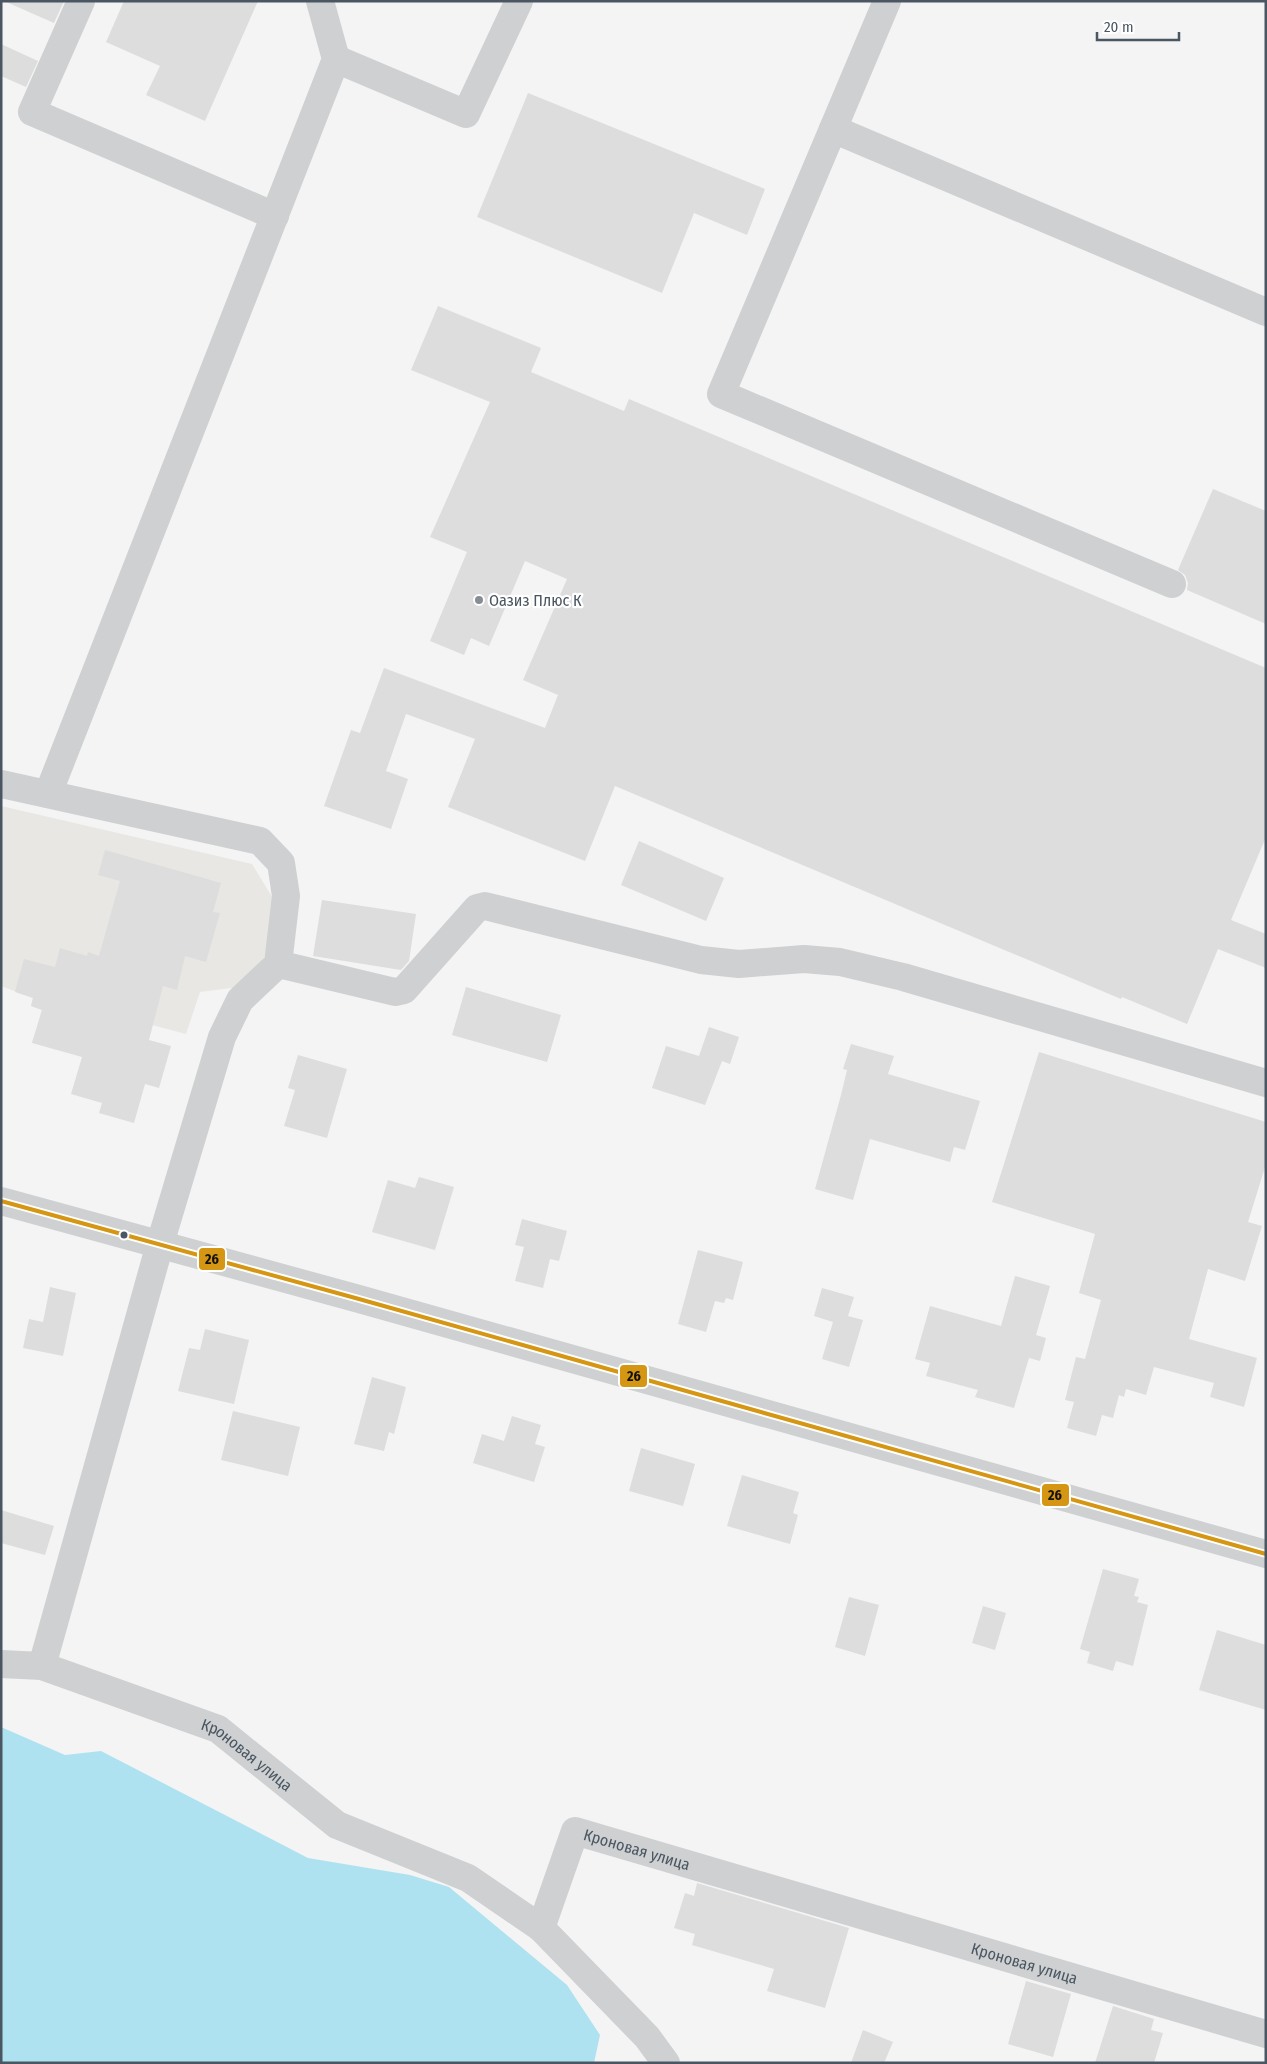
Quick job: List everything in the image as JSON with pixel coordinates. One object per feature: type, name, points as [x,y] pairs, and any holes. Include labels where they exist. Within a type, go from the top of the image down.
[{"type":"street","points":[[80,1],[32,112],[275,216]]},
{"type":"street","points":[[48,794],[336,59],[320,1]]},
{"type":"street","points":[[336,59],[466,114],[519,1]]},
{"type":"street","points":[[887,1],[721,394],[1172,584]]},
{"type":"street","points":[[833,129],[1266,312]]},
{"type":"street","points":[[1,784],[260,841],[281,863],[286,896],[278,964],[240,1000],[222,1036],[160,1244],[42,1666]]},
{"type":"street","points":[[278,964],[395,992],[404,990],[478,908],[485,906],[701,960],[739,964],[804,959],[840,962],[903,976],[1266,1083]]},
{"type":"street","points":[[1,1201],[1266,1554]]},
{"type":"street","name":"Кроновая улица","points":[[1,1664],[42,1666],[218,1729],[337,1824],[468,1878],[541,1928],[575,1831],[1266,2034]]},
{"type":"street","points":[[541,1928],[647,2037],[666,2063]]},
{"type":"shaded area","points":[[1,806],[252,864],[274,900],[265,956],[239,987],[200,992],[186,1034],[141,1022],[32,1043],[42,1010],[31,1006],[33,998],[1,986]]},
{"type":"water","points":[[1,1727],[65,1755],[101,1751],[308,1858],[410,1875],[449,1887],[567,1985],[600,2035],[594,2063],[1,2063]]},
{"type":"building","points":[[4,1],[64,1],[54,23]]},
{"type":"building","points":[[124,1],[258,1],[205,121],[146,95],[160,66],[106,42]]},
{"type":"building","points":[[1,44],[38,61],[26,87],[1,76]]},
{"type":"building","points":[[528,93],[765,189],[747,235],[694,213],[662,293],[477,217]]},
{"type":"building","points":[[438,306],[541,348],[531,372],[624,411],[629,399],[1266,668],[1266,837],[1231,920],[1266,934],[1266,968],[1218,949],[1187,1024],[1122,997],[1121,999],[615,786],[585,861],[448,807],[475,739],[406,714],[386,771],[408,779],[391,829],[324,806],[351,730],[360,733],[384,668],[545,728],[558,695],[523,680],[567,579],[525,561],[489,646],[471,638],[464,655],[430,641],[467,552],[430,537],[490,402],[411,370]]},
{"type":"building","points":[[1213,489],[1266,511],[1266,624],[1187,590],[1188,583],[1185,575],[1178,570]]},
{"type":"building","points":[[639,841],[724,878],[706,921],[621,885]]},
{"type":"building","points":[[105,850],[221,883],[213,912],[220,913],[206,962],[185,956],[177,990],[163,986],[149,1040],[171,1046],[159,1088],[145,1084],[134,1123],[99,1113],[102,1103],[71,1094],[82,1057],[32,1043],[42,1010],[31,1006],[33,998],[15,992],[24,959],[55,967],[60,948],[87,956],[88,952],[99,956],[120,881],[98,875]]},
{"type":"building","points":[[322,900],[416,914],[409,961],[401,970],[313,956]]},
{"type":"building","points":[[466,987],[561,1015],[547,1062],[452,1035]]},
{"type":"building","points":[[709,1027],[739,1037],[730,1064],[722,1061],[705,1105],[652,1088],[666,1046],[699,1056]]},
{"type":"building","points":[[851,1044],[894,1056],[888,1074],[980,1101],[965,1150],[954,1147],[950,1162],[870,1139],[853,1200],[815,1189],[841,1095],[847,1070],[843,1069]]},
{"type":"building","points":[[1039,1052],[1266,1122],[1266,1164],[1248,1222],[1262,1226],[1245,1281],[1208,1269],[1189,1339],[1257,1358],[1244,1407],[1210,1397],[1214,1383],[1154,1367],[1146,1395],[1126,1389],[1124,1397],[1119,1395],[1113,1418],[1102,1415],[1096,1436],[1067,1428],[1074,1402],[1065,1400],[1076,1357],[1085,1359],[1101,1300],[1079,1293],[1095,1234],[992,1202]]},
{"type":"building","points":[[298,1055],[347,1069],[327,1138],[284,1126],[295,1090],[288,1088]]},
{"type":"building","points":[[419,1177],[454,1187],[435,1250],[372,1232],[388,1180],[415,1188]]},
{"type":"building","points":[[522,1219],[567,1231],[559,1261],[550,1259],[543,1288],[515,1281],[524,1247],[515,1245]]},
{"type":"building","points":[[698,1250],[743,1262],[733,1300],[726,1298],[724,1303],[715,1301],[706,1332],[678,1324]]},
{"type":"building","points":[[1015,1276],[1050,1286],[1036,1335],[1046,1338],[1040,1361],[1029,1358],[1014,1408],[975,1397],[978,1390],[926,1376],[930,1363],[915,1359],[930,1306],[1001,1326]]},
{"type":"building","points":[[50,1287],[76,1293],[63,1356],[23,1348],[29,1319],[43,1322]]},
{"type":"building","points":[[822,1288],[854,1297],[848,1316],[863,1320],[849,1367],[822,1359],[833,1322],[814,1316]]},
{"type":"building","points":[[205,1329],[249,1340],[234,1404],[178,1391],[189,1348],[200,1350]]},
{"type":"building","points":[[372,1377],[406,1387],[394,1434],[389,1432],[384,1451],[354,1444]]},
{"type":"building","points":[[233,1411],[300,1427],[288,1476],[221,1460]]},
{"type":"building","points":[[512,1416],[541,1425],[535,1444],[545,1447],[534,1482],[473,1463],[482,1434],[504,1441]]},
{"type":"building","points":[[641,1448],[695,1464],[683,1506],[629,1491]]},
{"type":"building","points":[[742,1475],[799,1492],[793,1513],[798,1515],[790,1544],[727,1526]]},
{"type":"building","points":[[1,1510],[54,1526],[45,1555],[1,1543]]},
{"type":"building","points":[[1103,1569],[1139,1579],[1134,1596],[1139,1597],[1137,1602],[1148,1605],[1133,1666],[1116,1661],[1113,1671],[1087,1663],[1090,1652],[1080,1649]]},
{"type":"building","points":[[849,1597],[879,1605],[865,1656],[835,1647]]},
{"type":"building","points":[[983,1606],[1006,1613],[995,1650],[972,1643]]},
{"type":"building","points":[[1217,1630],[1266,1645],[1266,1710],[1199,1690]]},
{"type":"building","points":[[697,1883],[849,1928],[825,2008],[767,1991],[774,1969],[692,1945],[695,1934],[674,1928],[685,1893],[694,1896]]},
{"type":"building","points":[[1026,1981],[1071,1994],[1053,2057],[1008,2044]]},
{"type":"building","points":[[1113,2006],[1154,2019],[1151,2030],[1163,2033],[1154,2063],[1095,2063]]},
{"type":"building","points":[[863,2030],[893,2042],[884,2063],[851,2063]]},
{"type":"transit line","name":"26","points":[[1,1201],[359,1299],[1266,1554]]},
{"type":"place","name":"Оазиз Плюс К","points":[[479,600]]}]
